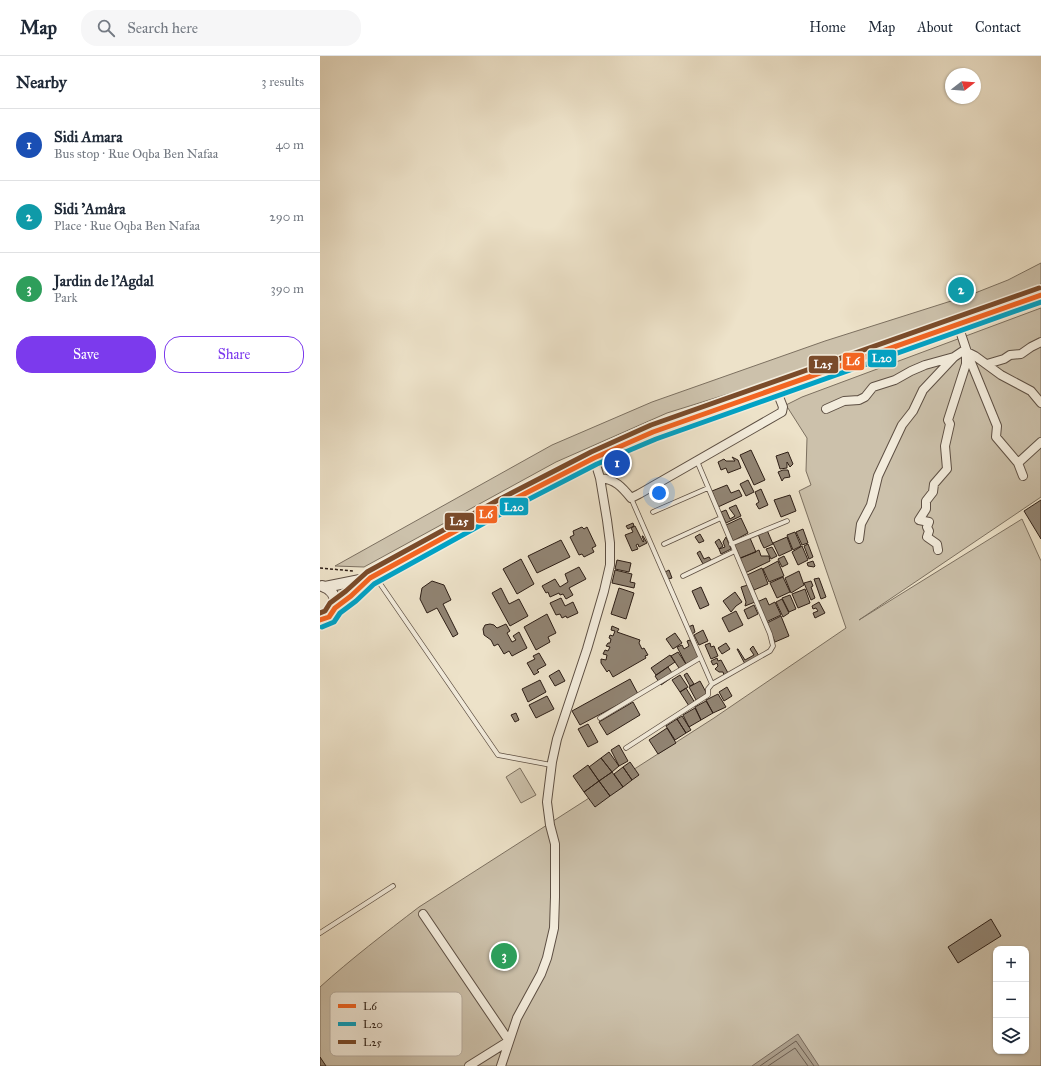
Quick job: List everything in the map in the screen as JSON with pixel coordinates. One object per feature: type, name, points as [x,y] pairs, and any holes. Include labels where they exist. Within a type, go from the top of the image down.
[{"type":"street","points":[[320,620],[329,617],[335,608],[373,577],[503,505],[594,458],[653,432],[1041,295]]},
{"type":"street","points":[[958,325],[966,351],[997,426],[996,437],[1018,463],[1022,476]]},
{"type":"street","points":[[987,364],[1004,359],[1010,355],[1021,354],[1041,342]]},
{"type":"street","points":[[826,409],[844,401],[859,400],[865,397],[873,387],[895,380],[925,365],[954,357],[966,351]]},
{"type":"street","points":[[966,351],[1001,375],[1031,391],[1041,403]]},
{"type":"street","points":[[938,550],[937,544],[927,537],[929,531],[927,527],[929,522],[919,520],[926,509],[926,500],[933,492],[934,484],[947,469],[945,446],[950,424],[948,420],[966,364],[966,351]]},
{"type":"street","points":[[859,539],[861,524],[871,505],[878,476],[902,425],[924,390],[954,357]]},
{"type":"street","points":[[600,478],[608,478],[615,482],[621,486],[631,498],[782,412],[783,407],[776,389]]},
{"type":"street","points":[[1018,463],[1041,442]]},
{"type":"street","points":[[501,1066],[517,1018],[541,974],[547,958],[554,928],[555,844],[550,825],[547,802],[552,765],[557,739],[587,649],[604,591],[610,564],[610,543],[600,478],[594,458]]},
{"type":"street","points":[[323,587],[373,577]]},
{"type":"street","points":[[323,587],[333,594],[335,598],[335,608]]},
{"type":"street","points":[[424,914],[510,1041]]},
{"type":"street","points":[[469,1066],[510,1041]]},
{"type":"lane","points":[[626,748],[708,695],[708,689],[712,684],[770,651],[773,646],[770,634],[697,461]]},
{"type":"lane","points":[[653,512],[708,488]]},
{"type":"lane","points":[[631,498],[712,684]]},
{"type":"lane","points":[[664,544],[721,518]]},
{"type":"lane","points":[[732,544],[787,521]]},
{"type":"lane","points":[[683,576],[735,551]]},
{"type":"lane","points":[[373,577],[381,586],[498,755],[552,765]]},
{"type":"lane","points":[[600,718],[700,658]]},
{"type":"lane","points":[[320,933],[393,886]]},
{"type":"path","points":[[320,568],[358,572]]},
{"type":"shaded area","points":[[1041,263],[1041,284],[1013,296],[773,380],[667,413],[556,462],[364,567],[335,566],[552,445],[652,402],[825,341],[970,295],[1008,280]]},
{"type":"shaded area","points":[[1041,308],[1041,497],[859,620],[1022,519],[1041,561],[1041,1066],[320,1066],[320,987],[344,966],[419,907],[714,718],[846,628],[799,491],[811,485],[806,471],[807,438],[786,405],[802,397]]},
{"type":"shaded area","points":[[520,768],[536,795],[521,803],[506,777]]},
{"type":"water","points":[[798,1034],[819,1066],[752,1066]]},
{"type":"building","points":[[965,281],[969,295],[956,299],[952,285]]},
{"type":"building","points":[[751,450],[765,480],[754,485],[740,455]]},
{"type":"building","points":[[788,452],[793,464],[790,467],[787,462],[787,468],[780,469],[776,456]]},
{"type":"building","points":[[732,457],[738,460],[741,468],[728,473],[726,468],[721,470],[718,462],[724,459],[726,461],[735,461]]},
{"type":"building","points":[[788,470],[790,477],[784,478],[782,481],[778,472]]},
{"type":"building","points":[[748,480],[754,492],[746,496],[740,484]]},
{"type":"building","points":[[727,485],[731,493],[739,490],[742,496],[718,507],[712,491]]},
{"type":"building","points":[[761,489],[768,505],[759,509],[756,504],[759,502],[755,492]]},
{"type":"building","points":[[790,495],[796,511],[781,517],[774,500]]},
{"type":"building","points":[[1041,500],[1041,539],[1024,511]]},
{"type":"building","points":[[736,505],[741,516],[726,523],[721,512],[726,510],[730,519],[735,516],[729,508]]},
{"type":"building","points":[[741,518],[748,533],[733,541],[726,525]]},
{"type":"building","points":[[633,523],[634,526],[628,529],[626,526]]},
{"type":"building","points":[[635,526],[643,542],[642,536],[647,543],[639,547],[638,544],[636,545],[638,549],[632,551],[625,535],[633,532],[631,528]]},
{"type":"building","points":[[582,527],[584,529],[587,527],[596,546],[592,548],[594,552],[584,557],[582,554],[579,555],[570,537],[574,535],[573,531]]},
{"type":"building","points":[[803,529],[808,543],[802,545],[796,532]]},
{"type":"building","points":[[767,530],[773,544],[764,548],[758,534]]},
{"type":"building","points":[[795,532],[801,546],[793,550],[787,535]]},
{"type":"building","points":[[700,534],[704,541],[699,543],[695,537]]},
{"type":"building","points":[[726,537],[731,549],[721,554],[719,549],[725,547],[723,542]]},
{"type":"building","points":[[787,537],[792,550],[779,556],[773,543]]},
{"type":"building","points":[[750,538],[756,552],[740,558],[734,544]]},
{"type":"building","points":[[719,539],[723,546],[719,549],[715,542]]},
{"type":"building","points":[[561,540],[570,557],[537,573],[528,556]]},
{"type":"building","points":[[808,544],[813,557],[809,559],[804,546]]},
{"type":"building","points":[[802,546],[808,560],[798,565],[792,552]]},
{"type":"building","points":[[772,547],[777,556],[771,559],[766,549]]},
{"type":"building","points":[[759,550],[761,556],[769,556],[770,561],[745,573],[739,559]]},
{"type":"building","points":[[700,551],[704,559],[709,557],[711,560],[703,564],[697,553]]},
{"type":"building","points":[[784,556],[788,564],[782,567],[778,559]]},
{"type":"building","points":[[521,559],[534,584],[517,594],[503,569]]},
{"type":"building","points":[[617,560],[631,563],[629,572],[615,569]]},
{"type":"building","points":[[778,561],[784,576],[769,582],[763,569]]},
{"type":"building","points":[[813,561],[814,567],[808,566],[807,563]]},
{"type":"building","points":[[579,567],[586,579],[569,588],[573,595],[566,599],[563,594],[560,595],[559,593],[550,597],[548,592],[546,593],[542,586],[555,579],[560,587],[568,582],[565,574]]},
{"type":"building","points":[[762,568],[768,584],[754,590],[747,575]]},
{"type":"building","points":[[615,570],[632,574],[630,582],[635,583],[634,588],[612,583]]},
{"type":"building","points":[[669,570],[672,578],[668,579],[665,572]]},
{"type":"building","points":[[799,571],[804,585],[791,593],[785,578]]},
{"type":"building","points":[[783,577],[790,592],[777,598],[770,583]]},
{"type":"building","points":[[819,578],[826,597],[821,599],[814,579]]},
{"type":"building","points":[[432,581],[444,585],[451,600],[443,604],[458,634],[453,637],[437,608],[427,613],[420,599],[422,588]]},
{"type":"building","points":[[811,581],[813,586],[811,587],[815,598],[811,600],[804,583]]},
{"type":"building","points":[[748,585],[755,602],[745,606],[746,602],[741,587]]},
{"type":"building","points":[[701,587],[709,605],[700,609],[692,591]]},
{"type":"building","points":[[501,588],[509,604],[519,599],[528,616],[510,626],[492,593]]},
{"type":"building","points":[[619,588],[634,593],[626,619],[611,614]]},
{"type":"building","points":[[805,589],[810,603],[798,608],[792,594]]},
{"type":"building","points":[[735,592],[742,602],[731,612],[723,601]]},
{"type":"building","points":[[790,595],[796,609],[789,612],[782,598]]},
{"type":"building","points":[[561,598],[565,606],[573,602],[578,613],[567,618],[566,616],[562,618],[560,614],[556,615],[550,603]]},
{"type":"building","points":[[766,598],[769,605],[775,602],[781,615],[766,622],[757,602]]},
{"type":"building","points":[[782,599],[789,613],[783,617],[776,602]]},
{"type":"building","points":[[819,602],[825,613],[815,618],[813,613],[818,611],[816,608],[813,609],[812,606]]},
{"type":"building","points":[[754,605],[758,614],[748,619],[744,610]]},
{"type":"building","points":[[736,611],[743,625],[729,632],[722,618]]},
{"type":"building","points":[[547,614],[556,633],[548,637],[550,642],[536,650],[524,627]]},
{"type":"building","points":[[781,616],[789,636],[775,642],[767,623]]},
{"type":"building","points":[[490,624],[497,628],[506,624],[510,631],[507,633],[512,642],[516,640],[513,636],[519,632],[527,648],[512,656],[509,651],[504,654],[498,644],[494,646],[491,640],[484,635],[483,629],[485,625]]},
{"type":"building","points":[[693,625],[695,632],[692,634],[688,627]]},
{"type":"building","points":[[612,626],[619,629],[617,632],[640,640],[639,643],[642,649],[644,648],[648,655],[645,656],[646,658],[613,677],[609,670],[607,672],[601,663],[601,659],[606,660],[607,655],[603,654],[605,650],[608,651],[610,647],[606,646],[610,643],[610,635],[613,636],[615,631],[611,630]]},
{"type":"building","points":[[703,630],[708,641],[699,645],[694,635]]},
{"type":"building","points":[[675,633],[682,643],[673,649],[666,639]]},
{"type":"building","points":[[690,640],[699,657],[686,664],[677,647],[682,645],[684,649],[689,646],[687,641]]},
{"type":"building","points":[[710,643],[711,647],[714,646],[718,656],[711,659],[705,645]]},
{"type":"building","points":[[726,643],[730,649],[722,654],[718,648]]},
{"type":"building","points":[[753,646],[759,656],[745,664],[737,649],[745,660],[754,655],[750,649]]},
{"type":"building","points":[[678,652],[688,667],[681,671],[671,656]]},
{"type":"building","points":[[539,653],[546,665],[537,670],[539,672],[534,675],[527,663],[535,659],[533,656]]},
{"type":"building","points":[[670,655],[675,662],[656,675],[651,668]]},
{"type":"building","points":[[717,658],[718,661],[721,660],[728,673],[724,675],[723,672],[719,672],[715,669],[718,666],[717,663],[713,665],[711,661]]},
{"type":"building","points":[[668,667],[674,676],[661,685],[655,676]]},
{"type":"building","points":[[559,670],[565,681],[555,686],[549,676]]},
{"type":"building","points":[[687,673],[694,684],[690,686],[684,675]]},
{"type":"building","points":[[680,675],[688,687],[680,692],[672,680]]},
{"type":"building","points":[[630,679],[638,694],[580,725],[572,711]]},
{"type":"building","points":[[540,680],[546,692],[528,702],[522,689]]},
{"type":"building","points":[[700,681],[707,694],[696,700],[689,687]]},
{"type":"building","points":[[727,687],[732,696],[724,701],[719,692]]},
{"type":"building","points":[[686,688],[695,703],[689,706],[680,692]]},
{"type":"building","points":[[718,694],[726,707],[713,713],[706,700]]},
{"type":"building","points":[[547,696],[554,709],[536,718],[529,705]]},
{"type":"building","points":[[706,701],[713,713],[701,720],[695,707]]},
{"type":"building","points":[[633,702],[640,715],[607,735],[599,722]]},
{"type":"building","points":[[695,708],[701,720],[689,727],[683,715]]},
{"type":"building","points":[[516,713],[519,720],[515,722],[511,715]]},
{"type":"building","points":[[682,716],[691,730],[686,733],[677,719]]},
{"type":"building","points":[[677,719],[686,733],[675,740],[666,726]]},
{"type":"building","points":[[588,724],[598,742],[588,747],[578,729]]},
{"type":"building","points":[[667,728],[676,743],[658,754],[649,740]]},
{"type":"building","points":[[619,745],[628,761],[619,766],[611,750]]},
{"type":"building","points":[[609,752],[619,766],[612,772],[601,758]]},
{"type":"building","points":[[601,758],[612,772],[599,781],[589,767]]},
{"type":"building","points":[[630,762],[639,775],[632,780],[623,767]]},
{"type":"building","points":[[588,765],[599,781],[584,792],[573,776]]},
{"type":"building","points":[[623,767],[632,780],[623,787],[614,774]]},
{"type":"building","points":[[612,772],[623,787],[610,796],[599,781]]},
{"type":"building","points":[[599,781],[610,796],[595,807],[584,792]]},
{"type":"building","points":[[991,919],[1001,936],[958,963],[948,947]]},
{"type":"building","points":[[320,1057],[326,1066],[320,1066]]},
{"type":"transit line","name":"L25","points":[[320,613],[325,611],[330,603],[367,572],[500,499],[591,452],[651,425],[1039,288]]},
{"type":"transit line","name":"L6","points":[[320,620],[329,617],[335,608],[351,596],[370,578],[503,505],[594,458],[653,432],[1041,295]]},
{"type":"transit line","name":"L20","points":[[322,627],[334,622],[340,613],[356,601],[374,584],[506,511],[597,464],[656,439],[1041,302]]},
{"type":"place","name":"Sidi 'Amâra","points":[[961,290]]},
{"type":"place","name":"Sidi Amara","points":[[617,463]]},
{"type":"place","name":"Jardin de l'Agdal","points":[[504,956]]}]
